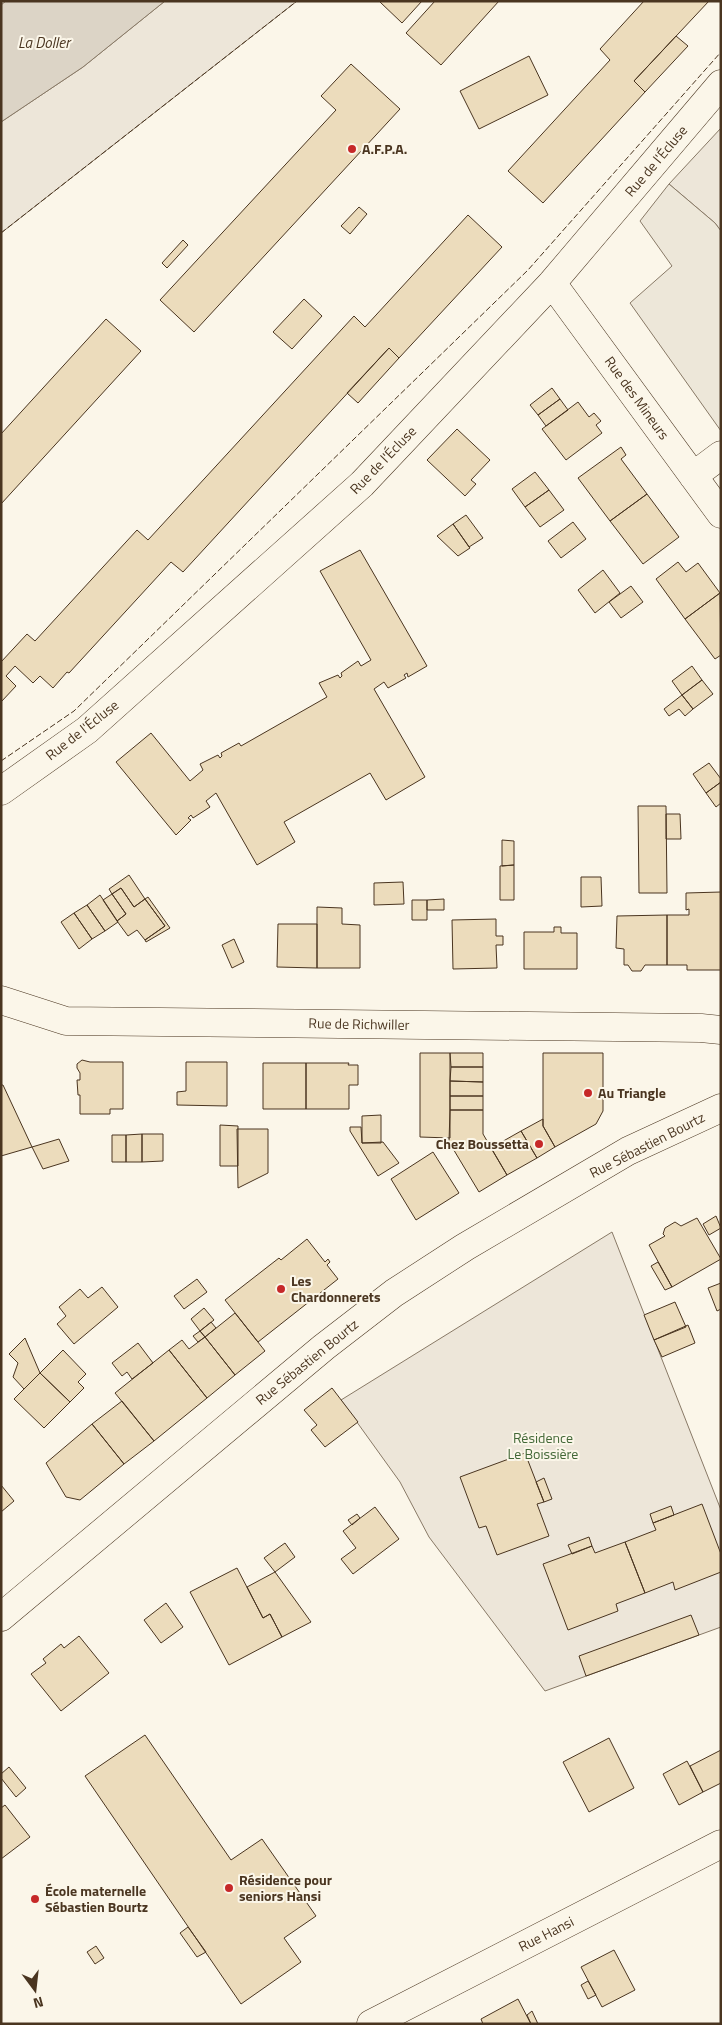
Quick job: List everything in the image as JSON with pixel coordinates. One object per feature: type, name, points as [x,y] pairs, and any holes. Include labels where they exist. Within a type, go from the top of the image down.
[{"type":"street","name":"Rue de l'Écluse","points":[[1,791],[87,730],[362,484],[552,283],[721,84]]},
{"type":"street","name":"Rue des Mineurs","points":[[552,283],[721,514]]},
{"type":"street","points":[[693,476],[721,455]]},
{"type":"street","name":"Rue de Richwiller","points":[[1,1000],[66,1021],[701,1028],[721,1030]]},
{"type":"street","name":"Rue Sébastien Bourtz","points":[[1,1617],[324,1347],[394,1293],[465,1247],[628,1151],[721,1108]]},
{"type":"street","name":"Rue Hansi","points":[[371,2024],[721,1844]]},
{"type":"green space","points":[[165,1],[297,1],[1,233],[1,122],[83,67]]},
{"type":"green space","points":[[721,128],[721,231],[715,223],[669,184]]},
{"type":"green space","name":"Résidence Le Boissière","points":[[612,1232],[721,1510],[721,1627],[545,1691],[429,1537],[400,1482],[341,1400]]},
{"type":"shaded area","points":[[669,184],[715,223],[721,231],[721,431],[630,303],[672,266],[640,221]]},
{"type":"water","name":"La Doller","points":[[6,1],[165,1],[83,67],[1,122],[1,5]]},
{"type":"building","points":[[381,1],[422,1],[402,23]]},
{"type":"building","points":[[435,1],[499,1],[441,65],[406,33]]},
{"type":"building","points":[[644,1],[709,1],[634,81],[645,92],[543,203],[508,171],[610,60],[600,49]]},
{"type":"building","points":[[676,36],[688,46],[645,92],[634,81]]},
{"type":"building","points":[[529,56],[548,95],[479,129],[460,91]]},
{"type":"building","points":[[351,64],[400,109],[194,332],[160,300],[336,110],[321,96]]},
{"type":"building","points":[[359,207],[367,214],[350,234],[341,226]]},
{"type":"building","points":[[468,215],[502,247],[399,358],[389,348],[183,572],[171,562],[53,688],[40,676],[33,683],[15,666],[6,676],[16,686],[1,702],[1,662],[27,634],[35,641],[137,530],[148,540],[354,316],[365,327]]},
{"type":"building","points":[[183,240],[188,245],[167,268],[162,263]]},
{"type":"building","points":[[304,299],[322,316],[292,349],[273,332]]},
{"type":"building","points":[[106,319],[141,351],[1,504],[1,434]]},
{"type":"building","points":[[389,348],[399,358],[358,403],[347,393]]},
{"type":"building","points":[[552,388],[560,399],[538,415],[530,405]]},
{"type":"building","points":[[560,399],[568,410],[546,426],[538,415]]},
{"type":"building","points":[[578,402],[589,417],[594,413],[601,421],[596,425],[602,433],[566,460],[542,429]]},
{"type":"building","points":[[457,429],[490,460],[471,480],[476,484],[465,496],[427,460]]},
{"type":"building","points":[[621,447],[626,455],[621,459],[647,494],[610,521],[578,478]]},
{"type":"building","points":[[535,472],[549,490],[525,507],[512,489]]},
{"type":"building","points":[[549,490],[564,510],[540,527],[525,507]]},
{"type":"building","points":[[647,494],[679,537],[643,564],[610,521]]},
{"type":"building","points":[[466,515],[483,538],[469,547],[453,524]]},
{"type":"building","points":[[573,522],[586,539],[561,558],[548,541]]},
{"type":"building","points":[[453,524],[470,548],[458,556],[437,536]]},
{"type":"building","points":[[360,550],[427,666],[408,677],[407,673],[404,675],[406,678],[388,688],[384,682],[374,689],[425,777],[386,800],[370,773],[284,822],[295,842],[257,865],[216,793],[206,801],[210,807],[193,818],[191,815],[188,818],[191,820],[176,835],[116,762],[151,733],[190,781],[203,770],[200,764],[218,755],[220,758],[222,756],[221,753],[239,743],[241,746],[327,697],[319,683],[338,675],[340,678],[342,676],[341,673],[358,661],[361,666],[371,660],[320,571]]},
{"type":"building","points":[[678,562],[686,572],[698,563],[720,593],[685,619],[656,579]]},
{"type":"building","points":[[603,570],[620,593],[595,613],[578,590]]},
{"type":"building","points":[[631,586],[643,602],[621,618],[609,602]]},
{"type":"building","points":[[720,593],[721,655],[715,659],[685,619]]},
{"type":"building","points":[[692,666],[702,680],[682,695],[672,681]]},
{"type":"building","points":[[702,680],[713,694],[693,709],[682,695]]},
{"type":"building","points":[[682,695],[693,709],[685,716],[679,709],[669,716],[664,709]]},
{"type":"building","points":[[709,763],[721,779],[721,782],[706,793],[693,774]]},
{"type":"building","points":[[721,782],[721,803],[716,807],[706,793]]},
{"type":"building","points":[[638,806],[666,806],[667,893],[639,893]]},
{"type":"building","points":[[666,814],[680,814],[681,839],[666,839]]},
{"type":"building","points":[[502,840],[514,841],[514,865],[502,866]]},
{"type":"building","points":[[514,865],[514,900],[500,900],[500,866]]},
{"type":"building","points":[[129,875],[145,899],[134,907],[121,888],[112,894],[109,889]]},
{"type":"building","points":[[581,877],[601,877],[602,906],[581,907]]},
{"type":"building","points":[[403,882],[404,904],[374,905],[374,883]]},
{"type":"building","points":[[121,888],[134,907],[145,899],[165,926],[145,940],[137,930],[128,936],[117,921],[126,914],[112,894]]},
{"type":"building","points":[[721,892],[721,970],[687,970],[687,965],[667,965],[667,915],[689,915],[689,909],[686,910],[686,893]]},
{"type":"building","points":[[112,894],[126,914],[117,921],[103,900]]},
{"type":"building","points":[[100,895],[118,922],[105,931],[87,905]]},
{"type":"building","points":[[148,897],[170,928],[146,942],[145,940],[165,926],[145,899]]},
{"type":"building","points":[[444,899],[444,910],[427,910],[427,900]]},
{"type":"building","points":[[412,900],[427,900],[427,920],[412,920]]},
{"type":"building","points":[[87,905],[105,931],[92,939],[74,913]]},
{"type":"building","points":[[317,907],[342,908],[342,924],[360,925],[360,968],[317,968]]},
{"type":"building","points":[[74,913],[92,939],[79,949],[61,922]]},
{"type":"building","points":[[667,915],[667,965],[645,965],[641,971],[632,971],[628,965],[624,965],[624,949],[616,948],[617,916]]},
{"type":"building","points":[[496,919],[496,936],[503,936],[503,945],[496,945],[497,968],[453,969],[452,920]]},
{"type":"building","points":[[278,924],[317,924],[317,968],[277,967]]},
{"type":"building","points":[[554,927],[561,927],[561,933],[577,933],[577,969],[524,969],[524,932],[554,932]]},
{"type":"building","points":[[234,939],[244,962],[232,968],[222,945]]},
{"type":"building","points":[[420,1053],[450,1053],[450,1138],[420,1137]]},
{"type":"building","points":[[450,1053],[483,1053],[483,1067],[451,1067]]},
{"type":"building","points":[[543,1053],[603,1053],[603,1111],[596,1124],[555,1147],[543,1126]]},
{"type":"building","points":[[82,1060],[90,1062],[123,1062],[123,1109],[110,1109],[110,1114],[80,1114],[80,1095],[78,1095],[77,1080],[80,1080],[80,1073],[77,1064]]},
{"type":"building","points":[[186,1062],[227,1062],[227,1106],[177,1105],[177,1092],[186,1091]]},
{"type":"building","points":[[263,1063],[306,1063],[306,1109],[263,1109]]},
{"type":"building","points":[[306,1063],[349,1063],[348,1065],[358,1065],[358,1085],[349,1085],[349,1109],[306,1109]]},
{"type":"building","points":[[451,1067],[483,1067],[483,1082],[450,1081]]},
{"type":"building","points":[[450,1081],[483,1082],[483,1096],[450,1096]]},
{"type":"building","points":[[1,1085],[3,1085],[32,1147],[1,1156]]},
{"type":"building","points":[[450,1096],[483,1096],[483,1110],[450,1110]]},
{"type":"building","points":[[450,1110],[483,1110],[483,1134],[507,1175],[479,1192],[449,1142]]},
{"type":"building","points":[[381,1115],[381,1143],[362,1143],[362,1116]]},
{"type":"building","points":[[543,1119],[543,1126],[555,1147],[537,1158],[521,1131]]},
{"type":"building","points":[[220,1125],[238,1126],[238,1166],[220,1166]]},
{"type":"building","points":[[350,1127],[361,1127],[362,1143],[383,1142],[399,1163],[378,1176],[350,1131]]},
{"type":"building","points":[[237,1129],[268,1129],[268,1173],[238,1188]]},
{"type":"building","points":[[521,1131],[537,1158],[507,1175],[491,1148]]},
{"type":"building","points":[[142,1134],[163,1134],[163,1161],[142,1162]]},
{"type":"building","points":[[142,1134],[142,1162],[126,1162],[126,1135]]},
{"type":"building","points":[[112,1135],[126,1135],[126,1162],[112,1162]]},
{"type":"building","points":[[59,1139],[69,1161],[43,1169],[32,1147]]},
{"type":"building","points":[[433,1152],[459,1193],[416,1220],[391,1179]]},
{"type":"building","points":[[716,1216],[721,1228],[709,1235],[703,1224]]},
{"type":"building","points":[[697,1218],[721,1259],[672,1287],[649,1245],[665,1236],[663,1234],[665,1228],[675,1222],[681,1226]]},
{"type":"building","name":"Les Chardonnerets","points":[[307,1239],[325,1262],[328,1259],[330,1262],[327,1265],[338,1279],[258,1342],[225,1300]]},
{"type":"building","points":[[658,1262],[672,1287],[665,1290],[651,1266]]},
{"type":"building","points":[[197,1279],[207,1292],[184,1309],[174,1296]]},
{"type":"building","points":[[721,1283],[721,1309],[717,1311],[708,1288]]},
{"type":"building","points":[[102,1287],[118,1307],[74,1344],[57,1324],[66,1316],[59,1307],[80,1289],[88,1298]]},
{"type":"building","points":[[675,1302],[686,1327],[654,1340],[644,1315]]},
{"type":"building","points":[[204,1308],[214,1320],[200,1331],[191,1319]]},
{"type":"building","points":[[235,1313],[265,1351],[235,1375],[205,1337]]},
{"type":"building","points":[[211,1322],[216,1328],[205,1337],[200,1331]]},
{"type":"building","points":[[688,1325],[695,1343],[662,1357],[654,1340]]},
{"type":"building","points":[[200,1331],[205,1337],[198,1342],[193,1336]]},
{"type":"building","points":[[205,1337],[235,1375],[207,1398],[169,1350],[182,1340],[189,1349]]},
{"type":"building","points":[[25,1338],[40,1373],[24,1389],[13,1377],[18,1363],[9,1354]]},
{"type":"building","points":[[138,1343],[153,1363],[132,1379],[127,1372],[122,1376],[112,1363]]},
{"type":"building","points":[[63,1350],[86,1374],[78,1382],[84,1388],[70,1402],[40,1373]]},
{"type":"building","points":[[169,1350],[207,1398],[154,1441],[115,1393]]},
{"type":"building","points":[[40,1373],[70,1402],[44,1428],[14,1399]]},
{"type":"building","points":[[332,1388],[358,1422],[325,1447],[311,1430],[317,1425],[304,1410]]},
{"type":"building","points":[[122,1401],[154,1441],[124,1464],[92,1424]]},
{"type":"building","points":[[92,1424],[124,1464],[80,1500],[66,1497],[46,1463]]},
{"type":"building","points":[[525,1453],[544,1502],[537,1504],[549,1536],[497,1555],[486,1526],[479,1528],[460,1477]]},
{"type":"building","points":[[544,1478],[552,1499],[544,1502],[536,1482]]},
{"type":"building","points":[[1,1485],[14,1501],[1,1512]]},
{"type":"building","points":[[702,1504],[721,1554],[721,1572],[675,1590],[673,1582],[645,1593],[625,1542],[656,1530],[653,1523]]},
{"type":"building","points":[[671,1506],[674,1515],[653,1523],[650,1514]]},
{"type":"building","points":[[375,1507],[399,1539],[353,1574],[341,1559],[356,1548],[343,1531]]},
{"type":"building","points":[[357,1514],[360,1518],[352,1525],[348,1520]]},
{"type":"building","points":[[589,1537],[592,1546],[572,1554],[568,1545]]},
{"type":"building","points":[[625,1542],[645,1593],[616,1604],[618,1611],[568,1630],[543,1564],[592,1546],[595,1553]]},
{"type":"building","points":[[285,1543],[295,1557],[275,1572],[264,1558]]},
{"type":"building","points":[[237,1568],[263,1618],[270,1614],[282,1637],[229,1665],[190,1592]]},
{"type":"building","points":[[275,1572],[311,1622],[282,1637],[270,1614],[263,1618],[247,1587]]},
{"type":"building","points":[[166,1603],[183,1627],[161,1643],[144,1620]]},
{"type":"building","points":[[691,1615],[699,1635],[586,1676],[579,1656]]},
{"type":"building","points":[[79,1636],[109,1673],[61,1711],[31,1674],[46,1663],[43,1659],[61,1644],[64,1648]]},
{"type":"building","name":"Résidence pour seniors Hansi","points":[[145,1735],[231,1860],[262,1839],[316,1916],[284,1938],[301,1962],[241,2004],[85,1776]]},
{"type":"building","points":[[609,1738],[634,1788],[589,1812],[563,1762]]},
{"type":"building","points":[[721,1750],[721,1783],[703,1792],[690,1766]]},
{"type":"building","points":[[687,1761],[703,1792],[679,1805],[663,1774]]},
{"type":"building","points":[[9,1767],[26,1788],[16,1797],[1,1778],[1,1774]]},
{"type":"building","points":[[5,1805],[30,1837],[1,1859],[1,1808]]},
{"type":"building","points":[[188,1927],[206,1952],[197,1957],[180,1933]]},
{"type":"building","points":[[96,1946],[104,1958],[95,1964],[87,1952]]},
{"type":"building","points":[[614,1950],[635,1990],[602,2007],[581,1967]]},
{"type":"building","points":[[588,1981],[596,1995],[588,1999],[581,1985]]},
{"type":"building","points":[[518,1999],[531,2024],[483,2024],[481,2019]]},
{"type":"building","points":[[532,2011],[538,2024],[531,2024],[527,2015]]},
{"type":"fence","points":[[1,233],[297,1]]},
{"type":"fence","points":[[1,761],[74,711],[528,270],[721,52]]},
{"type":"place","name":"A.F.P.A.","points":[[352,149]]},
{"type":"place","name":"Au Triangle","points":[[588,1093]]},
{"type":"place","name":"Chez Boussetta","points":[[539,1144]]},
{"type":"place","name":"Les Chardonnerets","points":[[281,1289]]},
{"type":"place","name":"Résidence pour seniors Hansi","points":[[229,1888]]},
{"type":"place","name":"École maternelle Sébastien Bourtz","points":[[35,1899]]}]
